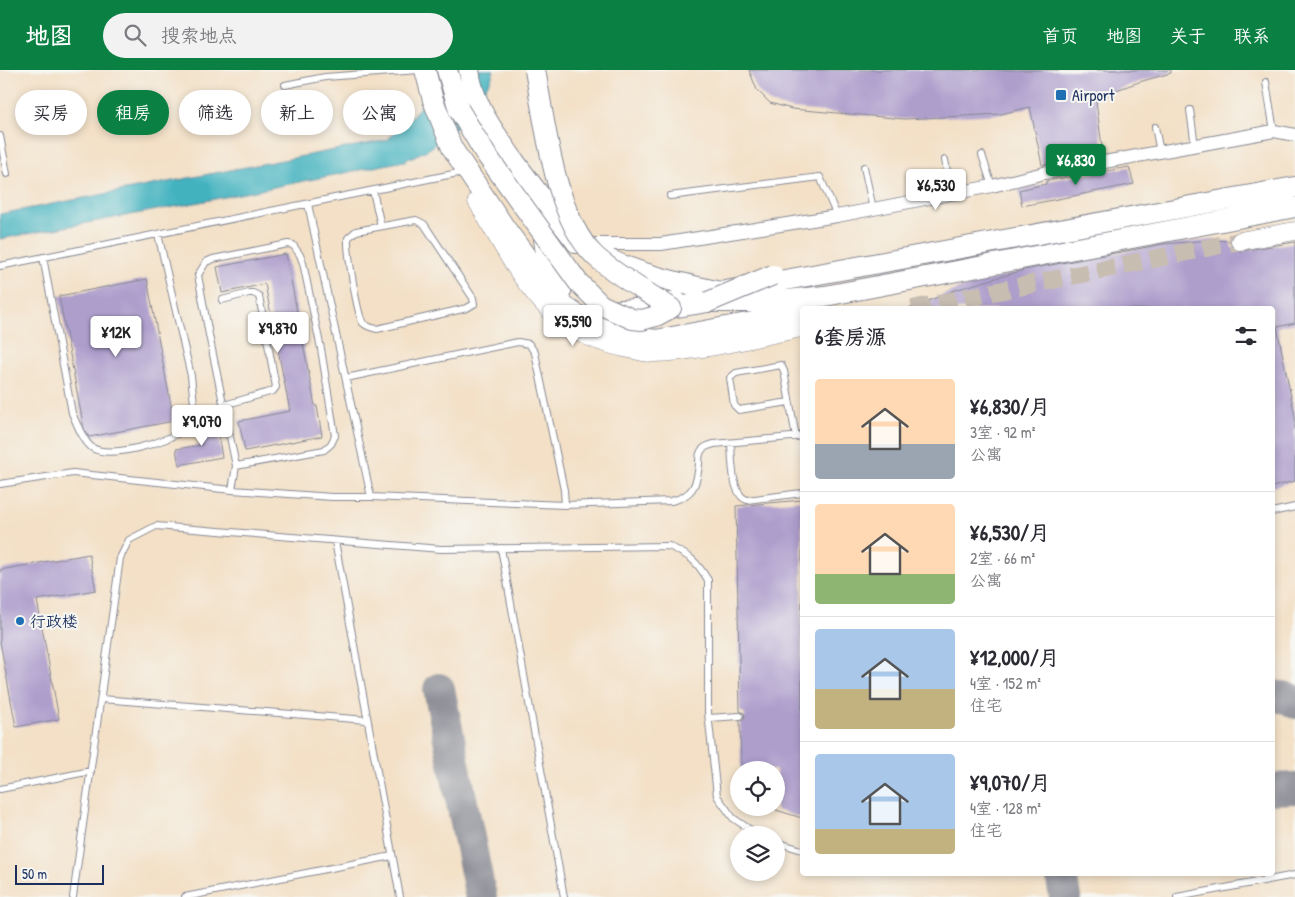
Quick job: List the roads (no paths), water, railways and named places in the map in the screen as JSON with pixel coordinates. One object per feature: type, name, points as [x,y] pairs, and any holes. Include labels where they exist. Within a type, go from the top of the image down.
[{"type":"main road","points":[[425,70],[433,100],[471,190],[502,244],[535,293],[556,316],[574,330],[608,345],[652,353],[694,349],[800,328]]},
{"type":"main road","points":[[447,70],[459,110],[485,153],[578,282],[601,305],[632,319],[642,320],[656,316],[671,308],[714,297],[774,275],[949,238],[1236,186],[1295,173]]},
{"type":"main road","points":[[469,70],[482,114],[527,181],[578,244],[629,268],[714,297],[770,302],[825,296],[1295,207]]},
{"type":"main road","points":[[535,70],[554,171],[573,225],[595,256],[642,291],[671,308]]},
{"type":"main road","points":[[452,148],[505,228],[548,288],[565,306],[588,322],[618,335],[656,340],[800,313]]},
{"type":"main road","points":[[571,310],[590,312],[635,309],[714,297],[1295,187]]},
{"type":"main road","points":[[547,204],[544,240],[553,276],[571,310]]},
{"type":"main road","points":[[843,306],[924,291],[1084,252],[1295,213]]},
{"type":"main road","points":[[1240,241],[1295,231]]},
{"type":"street","points":[[578,244],[661,244],[837,216],[992,186],[1044,173],[1274,131],[1294,134]]},
{"type":"lane","points":[[285,85],[326,77],[419,70]]},
{"type":"lane","points":[[1266,82],[1274,131]]},
{"type":"lane","points":[[1190,110],[1195,146]]},
{"type":"lane","points":[[1155,127],[1160,153]]},
{"type":"lane","points":[[0,136],[6,174]]},
{"type":"lane","points":[[982,155],[992,186]]},
{"type":"lane","points":[[945,160],[951,194]]},
{"type":"lane","points":[[864,168],[873,209]]},
{"type":"lane","points":[[0,266],[463,172]]},
{"type":"lane","points":[[670,196],[820,177],[837,216]]},
{"type":"lane","points":[[373,191],[380,226]]},
{"type":"lane","points":[[308,204],[371,497]]},
{"type":"lane","points":[[416,220],[424,224],[474,301],[472,306],[377,328],[368,326],[363,322],[357,299],[348,238],[356,231],[380,226],[416,220]]},
{"type":"lane","points":[[43,257],[72,413],[83,436],[92,448],[108,451],[129,450],[152,444],[184,428],[195,412],[191,376],[158,234]]},
{"type":"lane","points":[[232,490],[236,466],[198,275],[206,262],[213,259],[288,244],[293,245],[304,263],[322,349],[335,436],[331,444],[324,450],[236,466]]},
{"type":"lane","points":[[222,300],[249,293],[259,296],[276,387],[273,391],[224,404]]},
{"type":"lane","points":[[346,378],[518,342],[528,344],[535,353],[564,490],[565,505]]},
{"type":"lane","points":[[0,484],[73,473],[232,490],[332,497],[565,505],[671,501],[680,499],[696,486],[702,449],[714,444],[799,436],[789,402],[784,368],[781,365],[736,373],[730,378],[734,405],[739,410],[789,402]]},
{"type":"lane","points":[[731,442],[736,489],[743,498],[747,500],[800,493]]},
{"type":"lane","points":[[1275,511],[1295,508]]},
{"type":"lane","points":[[73,897],[120,558],[129,540],[156,526],[441,549],[669,546],[686,554],[697,563],[708,580],[709,718],[717,796],[732,818],[744,826]]},
{"type":"lane","points":[[335,540],[400,897]]},
{"type":"lane","points":[[501,548],[564,897]]},
{"type":"lane","points":[[101,699],[368,720]]},
{"type":"lane","points":[[709,718],[740,716]]},
{"type":"lane","points":[[0,789],[91,771]]},
{"type":"lane","points":[[785,845],[800,849]]},
{"type":"lane","points":[[185,897],[392,856]]},
{"type":"lane","points":[[1177,897],[1295,875]]},
{"type":"water","points":[[452,70],[494,70],[491,80],[457,128],[429,149],[404,161],[190,204],[0,239],[0,214],[387,140],[392,135],[415,135],[415,112]]},
{"type":"tunnel","points":[[926,306],[1240,241]]},
{"type":"place","name":"Airport","points":[[1061,95]]},
{"type":"place","name":"行政楼","points":[[20,621]]}]
